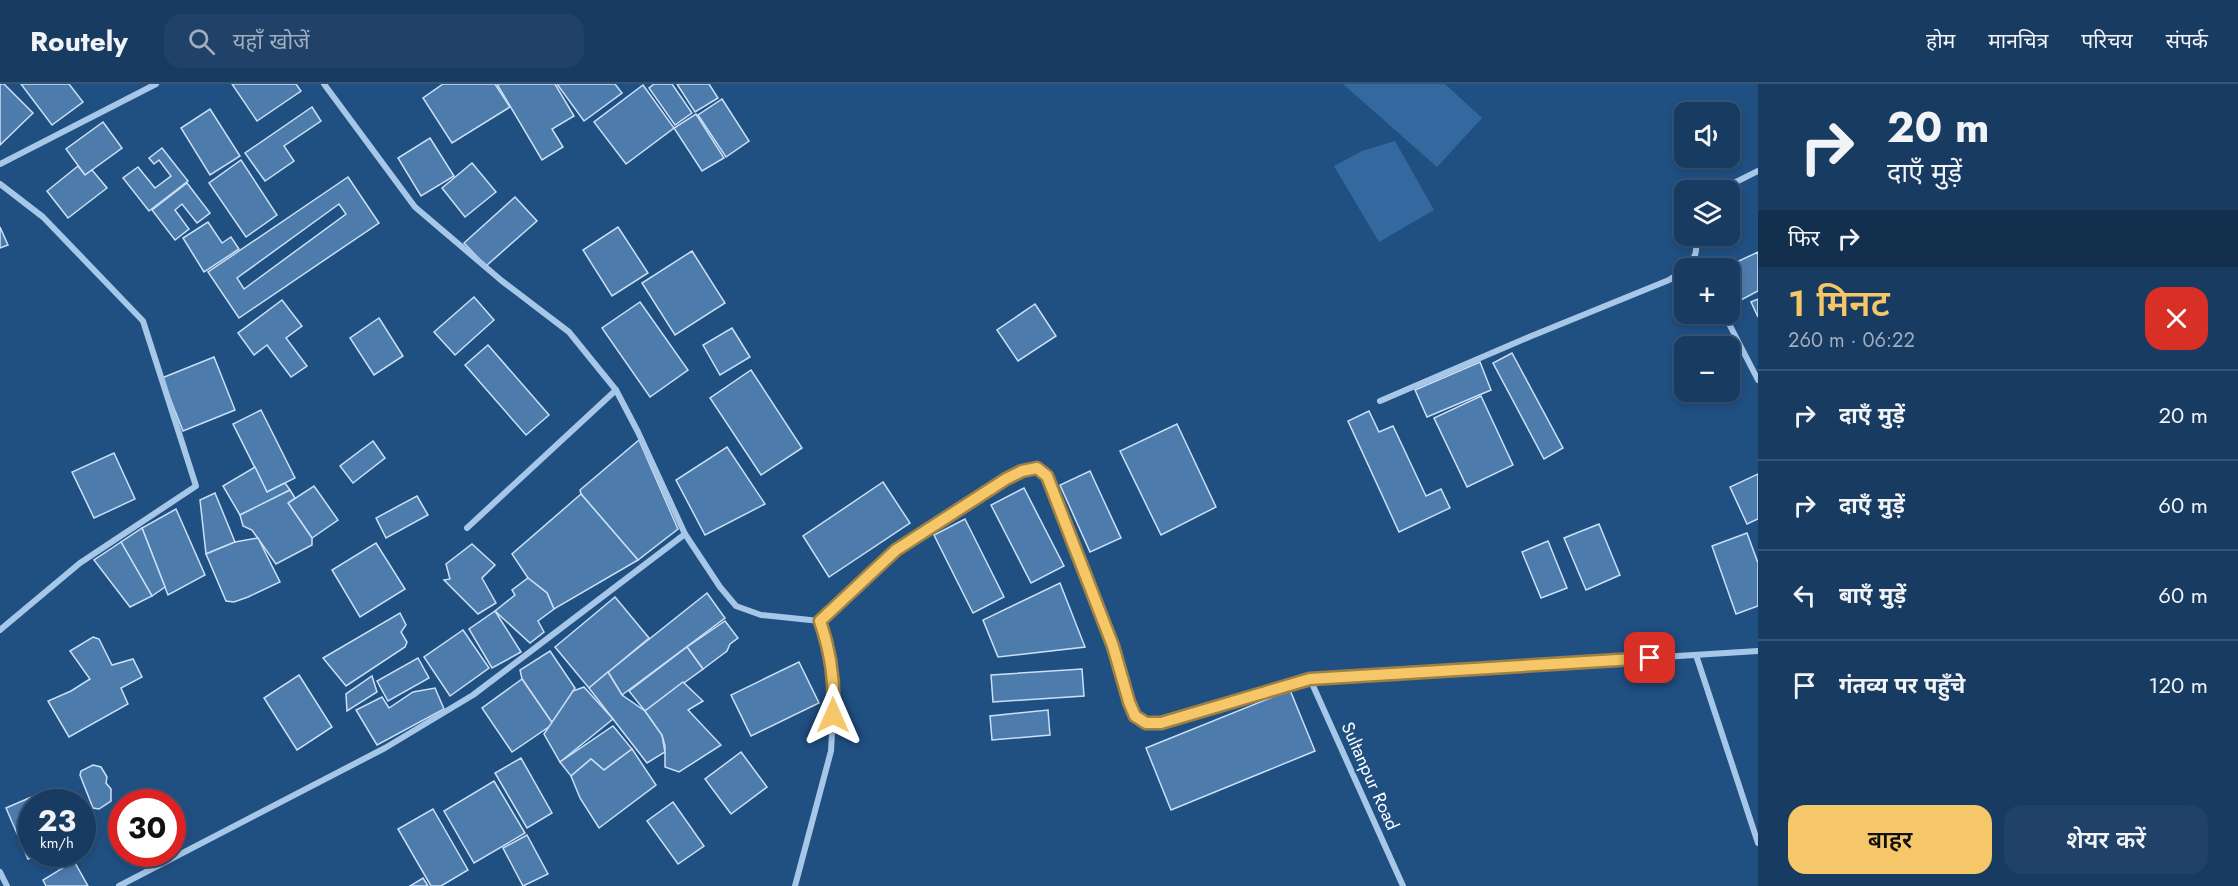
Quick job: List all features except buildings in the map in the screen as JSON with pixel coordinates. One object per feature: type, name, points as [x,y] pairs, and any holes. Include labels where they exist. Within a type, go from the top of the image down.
[{"type":"street","points":[[0,164],[156,84]]},
{"type":"street","points":[[324,84],[415,207],[502,281],[569,332],[616,390],[685,534],[720,587],[736,606],[761,615],[820,621],[896,550],[1006,479],[1022,471],[1037,468],[1047,476],[1113,646],[1129,702],[1135,716],[1146,723],[1161,723],[1310,679],[1758,651]]},
{"type":"street","points":[[1740,180],[1758,171]]},
{"type":"street","points":[[0,184],[43,217],[143,321],[196,486],[80,563],[0,630]]},
{"type":"street","points":[[1696,258],[1697,246]]},
{"type":"street","points":[[1380,400],[1674,277]]},
{"type":"street","points":[[1729,324],[1758,380]]},
{"type":"street","points":[[467,528],[616,390]]},
{"type":"street","points":[[119,886],[385,748],[443,714],[473,695],[685,534]]},
{"type":"street","points":[[795,886],[831,751],[834,697],[830,648],[820,621]]},
{"type":"street","points":[[1696,655],[1758,843]]},
{"type":"street","name":"Sultanpur Road","points":[[1310,679],[1403,886]]},
{"type":"street","points":[[0,872],[7,886]]},
{"type":"shaded area","points":[[1343,84],[1445,84],[1482,118],[1437,167]]},
{"type":"shaded area","points":[[1395,141],[1434,210],[1379,242],[1334,166],[1362,151]]},
{"type":"route","points":[[833,715],[834,697],[830,648],[820,621],[896,550],[1006,479],[1022,471],[1037,468],[1047,476],[1113,646],[1129,702],[1135,716],[1146,723],[1161,723],[1310,679],[1650,658]]}]
